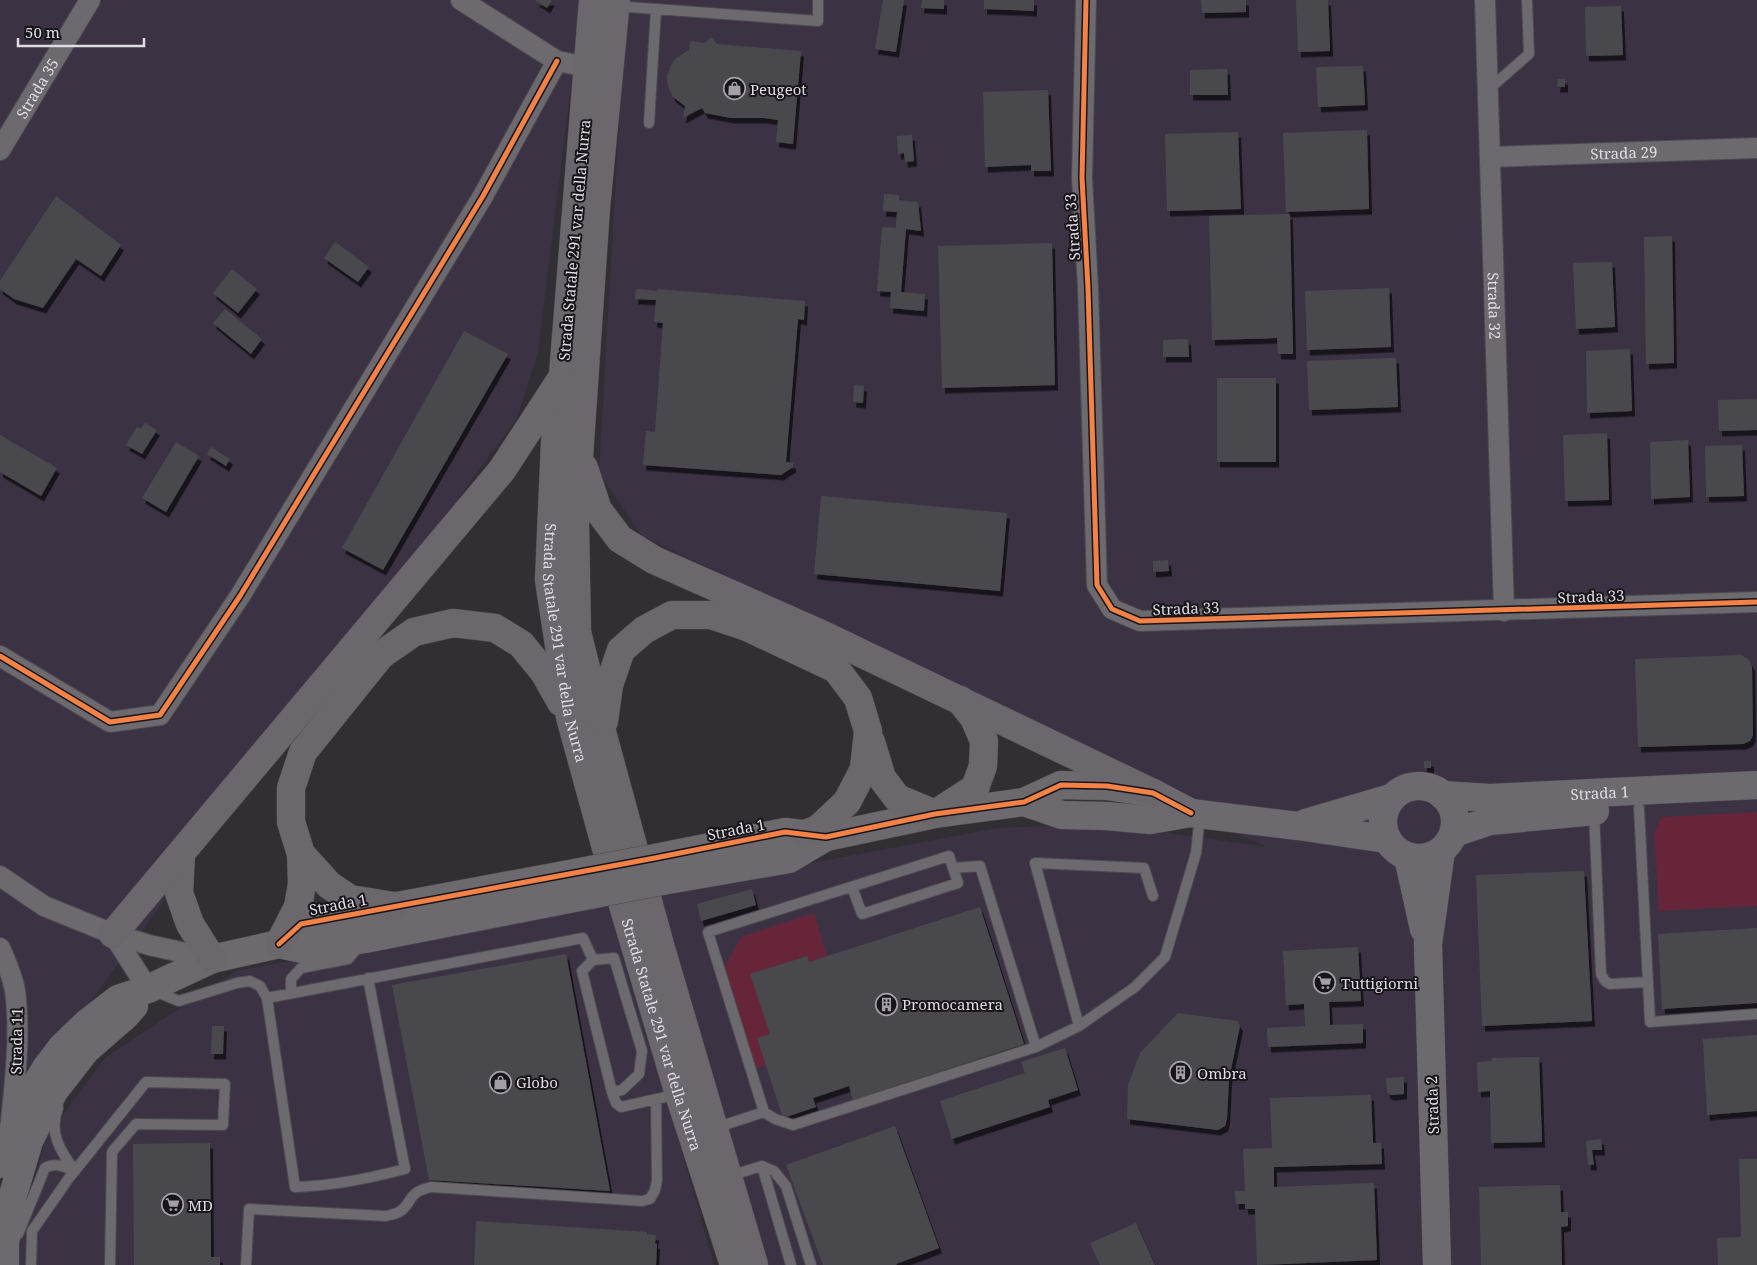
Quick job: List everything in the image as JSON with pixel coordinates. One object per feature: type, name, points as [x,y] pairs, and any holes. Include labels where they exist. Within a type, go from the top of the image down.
[{"type":"main road","name":"Strada Statale 291 var della Nurra","points":[[608,2],[588,67],[563,375],[555,442],[549,580],[563,682],[570,717],[606,848],[668,1097],[734,1265]]},
{"type":"main road","name":"Strada Statale 291 var della Nurra","points":[[608,2],[575,524],[577,632],[660,946],[754,1265]]},
{"type":"main road","points":[[113,934],[502,470],[563,375]]},
{"type":"main road","points":[[580,442],[585,474],[598,510],[620,539],[654,560],[819,633],[1153,793]]},
{"type":"main road","points":[[602,732],[608,685],[621,650],[644,630],[672,615],[711,615],[747,627],[836,669],[858,698],[882,778],[896,798],[936,814],[975,788],[983,766],[984,741],[974,718],[960,700]]},
{"type":"main road","points":[[279,944],[298,907],[302,884],[302,854],[291,822],[291,788],[302,752],[381,655],[414,632],[453,623],[495,628],[521,644],[544,672],[570,717]]},
{"type":"main road","points":[[816,835],[818,828],[847,802],[864,769],[868,731]]},
{"type":"main road","points":[[302,854],[329,885],[350,899],[394,906]]},
{"type":"main road","points":[[181,855],[179,893],[190,924],[212,959]]},
{"type":"street","name":"Strada 35","points":[[0,150],[90,0]]},
{"type":"street","points":[[461,0],[557,61],[588,67]]},
{"type":"street","name":"Strada 33","points":[[1086,0],[1082,178],[1088,288],[1096,586],[1112,609],[1140,622],[1757,602]]},
{"type":"street","name":"Strada 32","points":[[1485,0],[1504,611]]},
{"type":"street","points":[[0,656],[110,722],[160,714],[240,596],[482,196],[557,61]]},
{"type":"street","name":"Strada 29","points":[[1490,157],[1757,148]]},
{"type":"street","name":"Strada 1","points":[[0,1164],[10,1136],[27,1099],[62,1046],[87,1022],[118,999],[148,989],[212,959],[279,944],[303,949],[365,939],[600,880],[658,869],[789,859],[816,835],[936,814],[1024,802],[1061,785],[1107,786],[1153,793],[1196,813]]},
{"type":"street","name":"Strada 1","points":[[1442,794],[1490,798],[1757,785]]},
{"type":"street","points":[[1416,786],[1430,788],[1442,794],[1448,800],[1454,812],[1455,827],[1448,842],[1425,858],[1408,857],[1395,850],[1386,839],[1382,822],[1386,806],[1391,798],[1402,790],[1416,786]]},
{"type":"street","name":"Strada 1","points":[[1298,826],[1391,798]]},
{"type":"street","name":"Strada 1","points":[[1024,802],[1062,815],[1150,820],[1196,813],[1386,839]]},
{"type":"street","name":"Strada 1","points":[[1448,842],[1490,820],[1639,808],[1757,802]]},
{"type":"street","name":"Strada 2","points":[[1428,944],[1448,842]]},
{"type":"street","name":"Strada 2","points":[[1408,857],[1428,944],[1436,1265]]},
{"type":"street","points":[[0,876],[44,906],[113,934],[149,945],[212,959]]},
{"type":"street","name":"Strada 1","points":[[279,944],[301,924],[394,906],[600,880]]},
{"type":"street","points":[[113,934],[148,989]]},
{"type":"street","name":"Strada 11","points":[[0,948],[7,964],[16,998],[18,1060],[10,1136]]},
{"type":"street","name":"Strada 1","points":[[6,1265],[5,1242],[13,1195],[29,1141],[54,1091],[86,1050],[125,1016],[148,989]]},
{"type":"lane","points":[[608,2],[656,9],[818,21],[818,0]]},
{"type":"lane","points":[[1488,90],[1529,54],[1527,0]]},
{"type":"lane","points":[[649,123],[656,9]]},
{"type":"lane","points":[[1639,808],[1650,1022],[1757,1014]]},
{"type":"lane","points":[[1594,812],[1601,974],[1605,981],[1610,984],[1648,982]]},
{"type":"lane","points":[[852,887],[862,914],[958,884],[949,856],[708,932],[764,1112],[775,1119],[793,1125],[1036,1047],[1079,1026],[1135,987],[1165,957],[1196,853],[1196,813]]},
{"type":"lane","points":[[1079,1026],[1035,863],[1144,868],[1152,896]]},
{"type":"lane","points":[[953,868],[980,866],[1036,1047]]},
{"type":"lane","points":[[266,998],[583,938],[593,960]]},
{"type":"lane","points":[[291,993],[291,979],[301,968],[348,959],[365,939]]},
{"type":"lane","points":[[246,1265],[249,1209],[386,1216],[398,1213],[413,1194],[431,1187],[642,1201],[650,1199],[655,1190],[657,1180],[668,1097],[621,1107],[616,1103],[612,1092],[582,971],[593,960],[614,958],[642,1051],[639,1074],[622,1090],[612,1092]]},
{"type":"lane","points":[[148,989],[179,1001],[237,983],[250,981],[260,986],[266,998],[295,1187],[322,1186],[362,1180],[405,1169],[368,978]]},
{"type":"lane","points":[[75,1170],[62,1152],[54,1130],[55,1114],[86,1050]]},
{"type":"lane","points":[[31,1265],[32,1231],[75,1170],[146,1082],[225,1084],[223,1125],[136,1124],[112,1152],[110,1265]]},
{"type":"lane","points":[[714,1128],[764,1112]]},
{"type":"lane","points":[[95,1145],[112,1156]]},
{"type":"lane","points":[[6,1265],[45,1168],[50,1165],[56,1165],[75,1170]]},
{"type":"lane","points":[[729,1176],[762,1166],[774,1171],[786,1186],[811,1265]]},
{"type":"lane","points":[[762,1166],[791,1265]]},
{"type":"shaded area","points":[[0,0],[579,0],[576,45],[538,352],[517,418],[0,1125]]},
{"type":"shaded area","points":[[628,0],[1757,0],[1757,1265],[763,1265],[654,893],[997,828],[1103,824],[1267,847],[1191,813],[724,575],[642,536],[599,473],[625,19]]},
{"type":"shaded area","points":[[1757,812],[1757,906],[1659,911],[1654,833],[1662,817]]},
{"type":"shaded area","points":[[611,901],[714,1265],[10,1265],[46,1138],[105,1058],[236,971]]},
{"type":"shaded area","points":[[814,913],[827,956],[809,962],[806,956],[750,974],[770,1034],[757,1038],[766,1065],[755,1069],[723,970],[741,937]]},
{"type":"building","points":[[535,0],[552,0],[547,8]]},
{"type":"building","points":[[883,0],[904,0],[896,52],[875,49]]},
{"type":"building","points":[[922,0],[944,0],[944,9],[921,8]]},
{"type":"building","points":[[984,0],[1034,0],[1034,11],[984,9]]},
{"type":"building","points":[[1201,0],[1246,0],[1246,12],[1202,13]]},
{"type":"building","points":[[1296,0],[1328,0],[1330,51],[1298,52]]},
{"type":"building","points":[[1621,6],[1623,55],[1586,56],[1585,7]]},
{"type":"building","name":"Peugeot","points":[[711,37],[717,44],[801,51],[793,144],[776,142],[778,120],[731,118],[705,113],[702,108],[683,118],[685,106],[673,97],[668,86],[667,76],[670,67],[675,59],[689,50],[690,41],[705,43]]},
{"type":"building","points":[[1363,66],[1365,105],[1318,107],[1316,67]]},
{"type":"building","points":[[1227,69],[1228,95],[1190,95],[1190,70]]},
{"type":"building","points":[[1558,79],[1565,79],[1565,87],[1557,87]]},
{"type":"building","points":[[1048,90],[1051,171],[1031,171],[1031,165],[985,167],[983,92]]},
{"type":"building","points":[[1367,130],[1369,209],[1286,212],[1283,133]]},
{"type":"building","points":[[1238,132],[1241,209],[1167,211],[1165,134]]},
{"type":"building","points":[[912,135],[914,161],[905,162],[904,153],[898,154],[897,136]]},
{"type":"building","points":[[884,194],[899,195],[899,200],[918,202],[921,231],[906,229],[901,292],[925,294],[924,311],[890,308],[891,292],[877,291],[882,227],[896,228],[897,212],[883,211]]},
{"type":"building","points":[[56,196],[121,245],[101,276],[76,259],[43,308],[14,299],[0,289],[0,281]]},
{"type":"building","points":[[1290,214],[1293,354],[1278,354],[1277,338],[1212,340],[1209,216]]},
{"type":"building","points":[[1672,236],[1674,363],[1646,364],[1644,237]]},
{"type":"building","points":[[335,242],[369,267],[358,282],[324,258]]},
{"type":"building","points":[[1052,243],[1055,385],[942,388],[938,246]]},
{"type":"building","points":[[1612,262],[1615,327],[1576,329],[1573,263]]},
{"type":"building","points":[[232,269],[257,289],[238,313],[213,293]]},
{"type":"building","points":[[1389,288],[1391,347],[1307,350],[1305,291]]},
{"type":"building","points":[[636,289],[805,301],[804,320],[798,319],[786,462],[793,463],[793,467],[781,475],[643,465],[646,431],[655,432],[663,323],[654,322],[656,300],[635,299]]},
{"type":"building","points":[[225,309],[262,339],[251,354],[213,323]]},
{"type":"building","points":[[464,331],[508,354],[383,570],[342,548]]},
{"type":"building","points":[[1188,339],[1189,357],[1163,357],[1163,340]]},
{"type":"building","points":[[1630,349],[1632,411],[1587,413],[1586,351]]},
{"type":"building","points":[[1396,358],[1398,407],[1309,410],[1307,361]]},
{"type":"building","points":[[1217,378],[1276,378],[1276,462],[1217,462]]},
{"type":"building","points":[[854,385],[864,386],[863,403],[853,402]]},
{"type":"building","points":[[1757,399],[1757,430],[1719,431],[1718,400]]},
{"type":"building","points":[[145,423],[157,430],[142,454],[126,445],[137,427],[141,429]]},
{"type":"building","points":[[1607,433],[1609,500],[1565,501],[1563,435]]},
{"type":"building","points":[[0,435],[57,468],[41,496],[0,472]]},
{"type":"building","points":[[1688,440],[1690,497],[1651,499],[1650,442]]},
{"type":"building","points":[[176,442],[199,456],[166,512],[142,498]]},
{"type":"building","points":[[1742,445],[1744,496],[1706,497],[1705,446]]},
{"type":"building","points":[[211,447],[230,459],[226,466],[207,454]]},
{"type":"building","points":[[821,496],[1007,513],[1000,591],[814,574]]},
{"type":"building","points":[[1168,560],[1169,571],[1153,572],[1153,561]]},
{"type":"building","points":[[1742,655],[1749,660],[1752,666],[1753,735],[1750,741],[1743,744],[1638,747],[1635,659]]},
{"type":"building","points":[[1424,761],[1431,761],[1431,768],[1424,768]]},
{"type":"building","points":[[1584,871],[1592,1021],[1482,1026],[1476,875]]},
{"type":"building","points":[[752,889],[756,905],[701,921],[697,904]]},
{"type":"building","name":"Promocamera","points":[[980,907],[1024,1044],[853,1100],[849,1086],[813,1098],[816,1107],[783,1118],[757,1038],[770,1034],[750,974],[807,956],[809,962]]},
{"type":"building","points":[[1757,928],[1757,1003],[1662,1009],[1658,934]]},
{"type":"building","points":[[1358,947],[1361,1001],[1329,1002],[1330,1025],[1363,1024],[1363,1043],[1268,1047],[1267,1028],[1305,1026],[1304,1004],[1286,1005],[1283,951]]},
{"type":"building","name":"Globo","points":[[566,954],[610,1191],[429,1180],[392,985]]},
{"type":"building","name":"Ombra","points":[[1178,1013],[1237,1021],[1240,1026],[1229,1079],[1227,1119],[1225,1126],[1218,1130],[1127,1119],[1128,1085],[1140,1053]]},
{"type":"building","points":[[212,1026],[224,1026],[223,1054],[211,1054]]},
{"type":"building","points":[[1757,1035],[1757,1111],[1707,1115],[1703,1039]]},
{"type":"building","points":[[1065,1048],[1078,1090],[1048,1100],[1050,1107],[952,1139],[940,1101],[1025,1073],[1021,1062]]},
{"type":"building","points":[[1539,1057],[1542,1142],[1491,1143],[1490,1091],[1478,1092],[1477,1062],[1492,1061],[1492,1058]]},
{"type":"building","points":[[1404,1077],[1404,1094],[1391,1095],[1387,1093],[1386,1078]]},
{"type":"building","points":[[1371,1095],[1373,1143],[1381,1143],[1382,1164],[1274,1167],[1274,1187],[1374,1183],[1377,1260],[1257,1265],[1255,1209],[1245,1209],[1245,1204],[1236,1204],[1235,1191],[1245,1191],[1243,1149],[1272,1148],[1270,1098]]},
{"type":"building","points":[[895,1126],[939,1248],[897,1265],[823,1265],[786,1165]]},
{"type":"building","points":[[1601,1139],[1602,1150],[1592,1150],[1594,1165],[1588,1165],[1586,1141]]},
{"type":"building","name":"MD","points":[[210,1143],[211,1257],[220,1257],[220,1265],[134,1265],[133,1144]]},
{"type":"building","points":[[1739,1159],[1757,1159],[1757,1265],[1718,1265],[1717,1238],[1741,1237]]},
{"type":"building","points":[[1560,1185],[1561,1212],[1568,1212],[1568,1226],[1561,1227],[1562,1265],[1481,1265],[1479,1187]]},
{"type":"building","points":[[476,1221],[647,1232],[647,1234],[656,1235],[656,1265],[474,1265]]},
{"type":"building","points":[[1136,1223],[1155,1265],[1100,1265],[1090,1243]]},
{"type":"cycle path","points":[[1086,0],[1082,178],[1088,288],[1097,585],[1112,609],[1140,621],[1757,602]]},
{"type":"cycle path","points":[[0,656],[110,722],[160,715],[240,596],[483,196],[557,61]]},
{"type":"cycle path","points":[[279,944],[301,924],[785,832],[826,837],[935,814],[1024,802],[1061,785],[1107,786],[1153,793],[1191,813]]},
{"type":"place","name":"Peugeot","points":[[734,89]]},
{"type":"place","name":"Tuttigiorni","points":[[1325,983]]},
{"type":"place","name":"Promocamera","points":[[886,1004]]},
{"type":"place","name":"Ombra","points":[[1181,1073]]},
{"type":"place","name":"Globo","points":[[500,1082]]},
{"type":"place","name":"MD","points":[[172,1205]]}]
